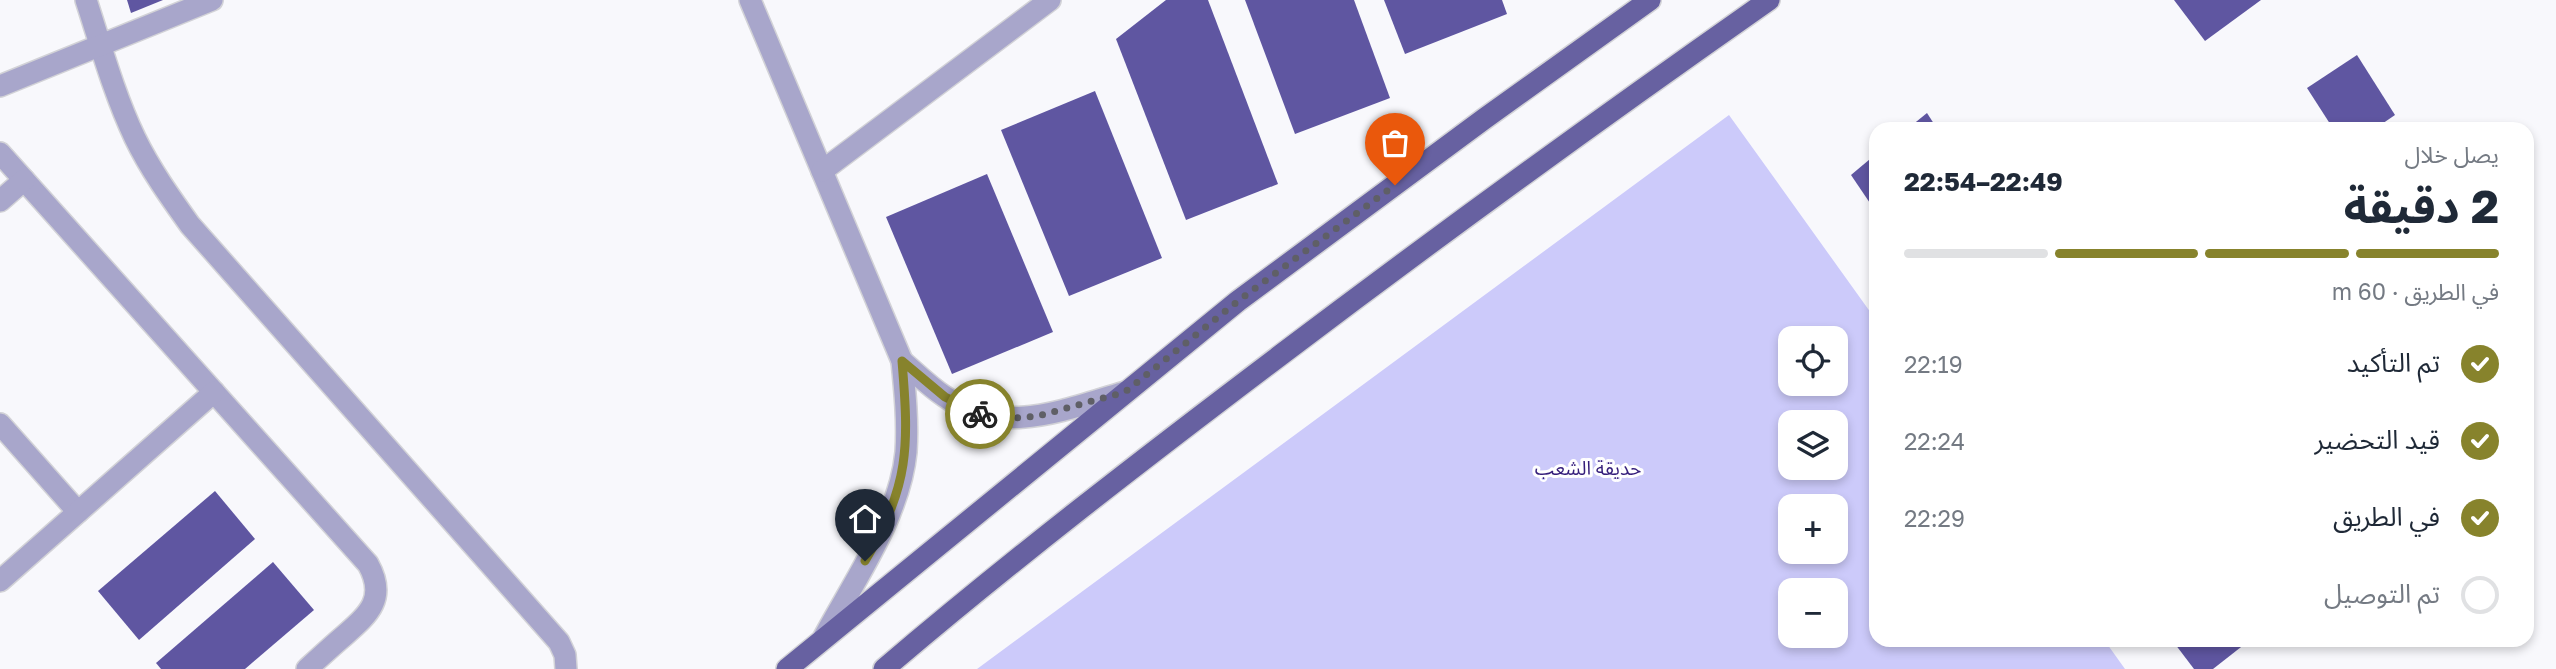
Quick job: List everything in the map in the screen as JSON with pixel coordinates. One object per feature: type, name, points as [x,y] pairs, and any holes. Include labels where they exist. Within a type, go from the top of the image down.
[{"type":"main road","points":[[787,669],[1250,293],[1650,0]]},
{"type":"main road","points":[[884,669],[970,596],[1190,424],[1413,255],[1769,0]]},
{"type":"street","points":[[86,0],[116,92],[136,139],[160,184],[190,225],[559,642],[565,655],[566,669]]},
{"type":"street","points":[[0,86],[212,0]]},
{"type":"street","points":[[750,0],[902,361],[907,426],[906,454],[900,483],[880,536],[824,637]]},
{"type":"street","points":[[822,171],[1050,0]]},
{"type":"street","points":[[0,153],[368,564],[376,587],[375,601],[369,614],[307,669]]},
{"type":"street","points":[[0,201],[24,180]]},
{"type":"street","points":[[902,361],[945,397],[981,414],[1000,417],[1038,416],[1125,392]]},
{"type":"street","points":[[0,581],[214,392]]},
{"type":"street","points":[[0,424],[78,512]]},
{"type":"green space","name":"حديقة الشعب","points":[[1729,115],[1869,310],[1869,647],[2109,647],[2125,669],[977,669]]},
{"type":"building","points":[[127,0],[163,0],[131,13]]},
{"type":"building","points":[[1166,0],[1208,0],[1278,184],[1186,220],[1116,39]]},
{"type":"building","points":[[1245,0],[1354,0],[1390,98],[1295,134]]},
{"type":"building","points":[[1384,0],[1502,0],[1507,14],[1405,54]]},
{"type":"building","points":[[2174,0],[2261,0],[2205,41]]},
{"type":"building","points":[[2357,55],[2395,115],[2385,122],[2329,122],[2307,88]]},
{"type":"building","points":[[1095,91],[1162,258],[1069,296],[1001,130]]},
{"type":"building","points":[[1927,113],[1933,122],[1916,122]]},
{"type":"building","points":[[1869,160],[1869,202],[1851,175]]},
{"type":"building","points":[[987,174],[1053,332],[952,374],[886,217]]},
{"type":"building","points":[[215,491],[255,539],[139,640],[98,591]]},
{"type":"building","points":[[273,562],[314,610],[245,669],[161,669],[156,663]]},
{"type":"building","points":[[2177,647],[2241,647],[2213,669],[2194,669]]},
{"type":"way so far","points":[[980,414],[1019,418],[1038,416],[1125,392],[1238,301],[1395,185]]},
{"type":"route","points":[[865,561],[892,510],[906,454],[907,426],[902,361],[945,397],[980,414]]}]
